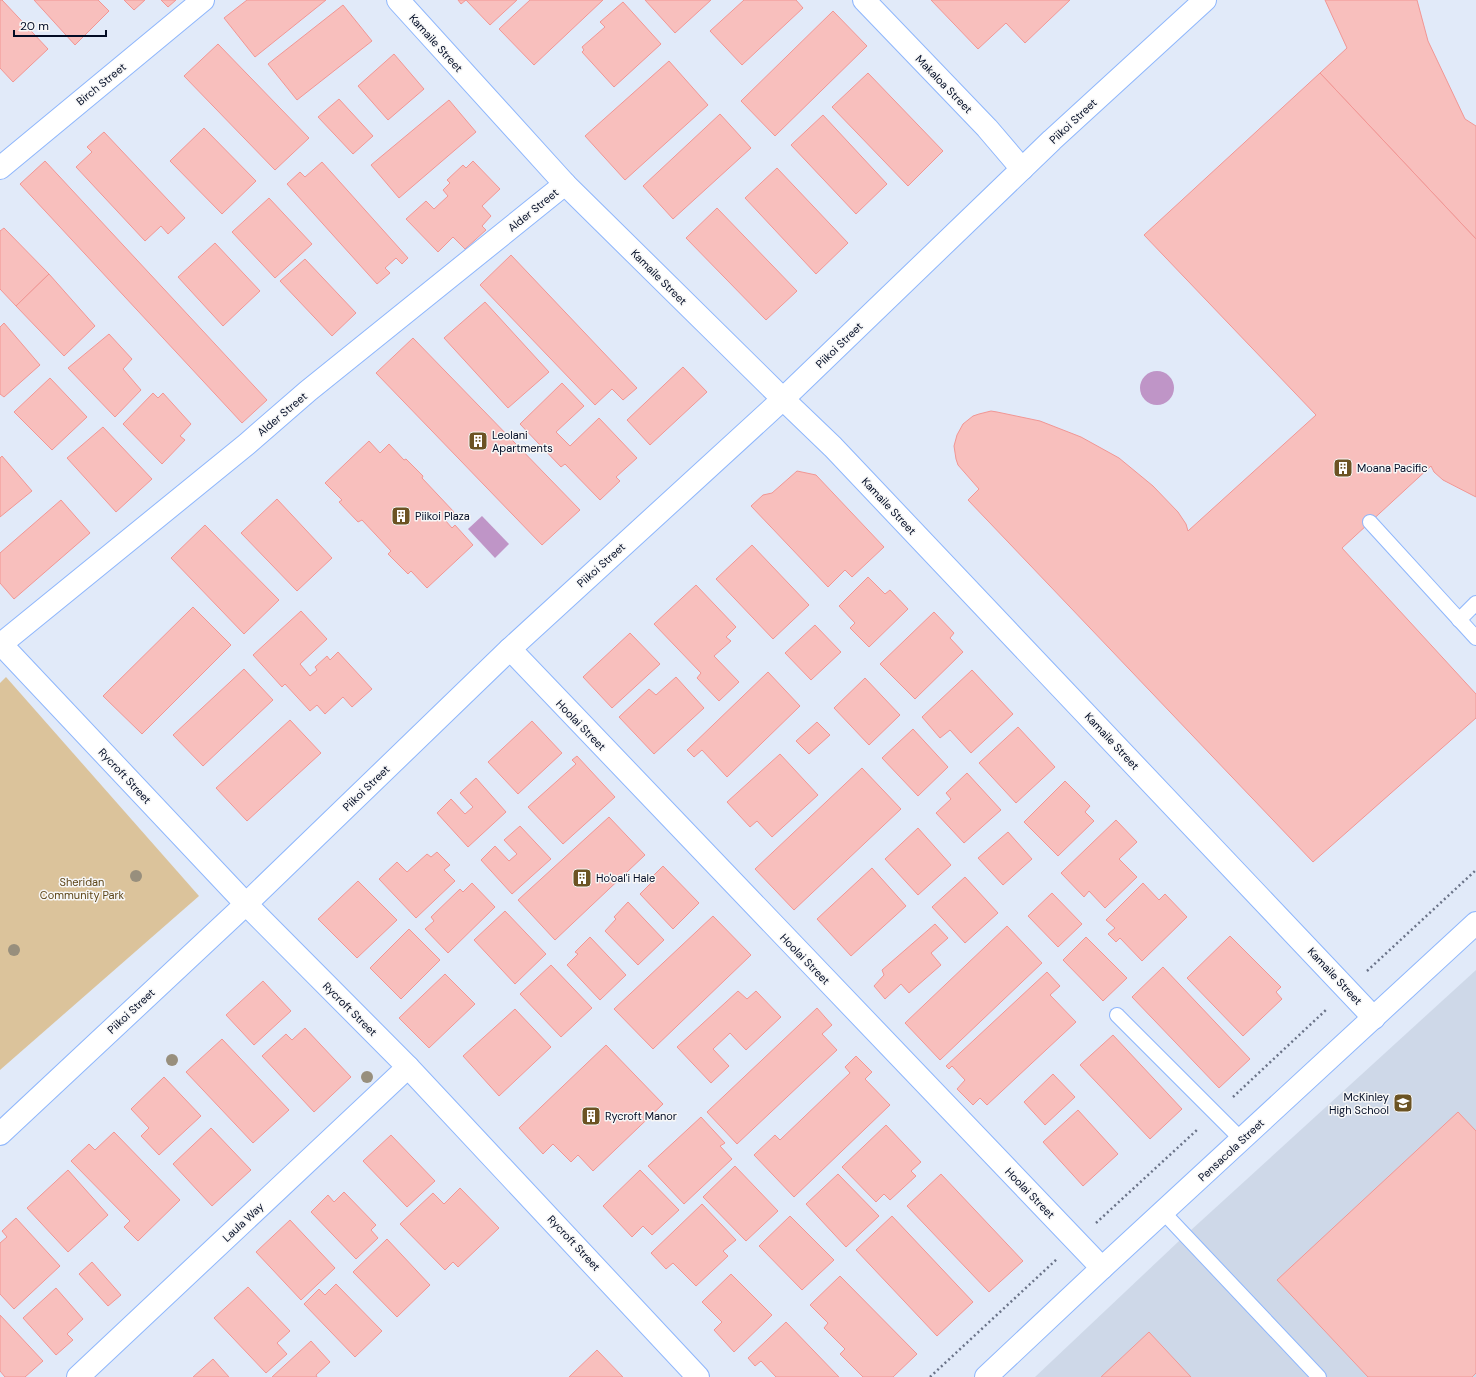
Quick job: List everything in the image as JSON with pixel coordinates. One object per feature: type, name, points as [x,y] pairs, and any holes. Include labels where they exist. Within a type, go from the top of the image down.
[{"type":"street","name":"Birch Street","points":[[0,168],[203,0]]},
{"type":"street","name":"Kamaile Street","points":[[398,0],[565,184],[783,399],[839,452],[1374,1018]]},
{"type":"street","name":"Makaloa Street","points":[[864,0],[987,128],[1022,169]]},
{"type":"street","name":"Piikoi Street","points":[[0,1134],[246,904],[510,649],[783,399],[1052,140],[1205,0]]},
{"type":"street","name":"Alder Street","points":[[0,644],[246,444],[308,391],[565,184]]},
{"type":"street","name":"Rycroft Street","points":[[0,644],[246,904],[408,1067],[698,1377]]},
{"type":"street","name":"Hoolai Street","points":[[510,649],[1102,1268]]},
{"type":"street","name":"Pensacola Street","points":[[986,1377],[1476,923]]},
{"type":"street","name":"Laula Way","points":[[78,1377],[408,1067]]},
{"type":"lane","points":[[1370,522],[1476,638]]},
{"type":"lane","points":[[1460,620],[1476,604]]},
{"type":"lane","points":[[1117,1015],[1242,1140]]},
{"type":"lane","points":[[1164,1213],[1319,1377]]},
{"type":"shaded area","points":[[1154,371],[1160,371],[1164,372],[1171,378],[1174,388],[1173,395],[1167,402],[1160,405],[1154,405],[1150,404],[1143,398],[1140,391],[1140,385],[1141,381],[1147,374]]},
{"type":"shaded area","points":[[482,516],[509,544],[495,558],[468,529]]},
{"type":"shaded area","name":"McKinley High School","points":[[1476,970],[1476,1377],[1035,1377],[1179,1241]]},
{"type":"green space","name":"Sheridan Community Park","points":[[6,677],[199,896],[0,1070],[0,683]]},
{"type":"building","points":[[0,0],[2,0],[48,49],[13,82],[0,68]]},
{"type":"building","points":[[34,0],[98,0],[109,11],[75,45]]},
{"type":"building","points":[[124,0],[145,0],[134,10]]},
{"type":"building","points":[[161,0],[176,0],[168,7]]},
{"type":"building","points":[[247,0],[326,0],[255,57],[224,18]]},
{"type":"building","points":[[458,0],[466,0],[461,4]]},
{"type":"building","points":[[466,0],[517,0],[490,25]]},
{"type":"building","points":[[530,0],[603,0],[534,65],[499,29]]},
{"type":"building","points":[[645,0],[711,0],[675,33]]},
{"type":"building","points":[[744,0],[796,0],[803,8],[742,65],[710,31]]},
{"type":"building","points":[[931,0],[1070,0],[1025,43],[1006,23],[978,49]]},
{"type":"building","points":[[1325,0],[1417,0],[1428,41],[1465,119],[1476,126],[1476,239],[1320,73],[1347,48]]},
{"type":"building","points":[[623,2],[661,44],[614,87],[582,52],[584,50],[582,47],[605,27],[600,22]]},
{"type":"building","points":[[343,5],[372,41],[297,100],[268,64]]},
{"type":"building","points":[[833,11],[867,46],[775,136],[741,101]]},
{"type":"building","points":[[218,44],[309,138],[275,170],[184,76]]},
{"type":"building","points":[[394,54],[424,89],[388,120],[358,86]]},
{"type":"building","points":[[669,61],[708,105],[625,180],[585,136]]},
{"type":"building","points":[[868,73],[943,151],[908,186],[832,107]]},
{"type":"building","name":"Moana Pacific","points":[[1320,73],[1476,239],[1476,497],[1443,480],[1434,472],[1431,466],[1342,548],[1476,694],[1476,718],[1313,862],[968,500],[979,489],[958,465],[954,446],[957,435],[963,424],[973,416],[979,414],[991,411],[1040,421],[1081,437],[1119,458],[1153,486],[1178,512],[1186,524],[1188,531],[1316,415],[1144,235]]},
{"type":"building","points":[[339,99],[373,136],[353,154],[318,117]]},
{"type":"building","points":[[449,100],[476,132],[399,198],[371,165]]},
{"type":"building","points":[[720,114],[751,148],[673,219],[643,186]]},
{"type":"building","points":[[823,115],[887,184],[856,214],[791,145]]},
{"type":"building","points":[[204,128],[256,181],[222,214],[170,161]]},
{"type":"building","points":[[104,132],[185,218],[168,234],[161,226],[145,241],[76,167],[92,152],[87,147]]},
{"type":"building","points":[[45,161],[267,400],[242,423],[20,184]]},
{"type":"building","points":[[473,161],[500,189],[482,206],[491,216],[482,226],[486,230],[465,249],[453,237],[438,252],[406,219],[426,201],[434,209],[448,196],[443,190],[450,183],[447,180],[463,165],[466,168]]},
{"type":"building","points":[[322,162],[408,258],[402,264],[396,258],[385,268],[390,273],[377,284],[287,184],[300,172],[305,177]]},
{"type":"building","points":[[777,168],[848,243],[816,274],[745,198]]},
{"type":"building","points":[[269,198],[312,244],[275,278],[232,232]]},
{"type":"building","points":[[717,208],[797,291],[766,320],[686,238]]},
{"type":"building","points":[[4,228],[49,274],[16,306],[0,289],[0,231]]},
{"type":"building","points":[[215,243],[260,291],[223,326],[178,277]]},
{"type":"building","points":[[511,255],[637,388],[623,400],[612,389],[595,405],[480,285]]},
{"type":"building","points":[[305,259],[356,313],[332,336],[280,281]]},
{"type":"building","points":[[49,274],[95,326],[64,356],[16,306]]},
{"type":"building","points":[[485,302],[549,372],[508,408],[444,338]]},
{"type":"building","points":[[4,323],[40,365],[4,397],[0,394],[0,327]]},
{"type":"building","points":[[109,334],[132,359],[123,369],[141,390],[115,417],[68,368]]},
{"type":"building","name":"Leolani Apartments","points":[[413,338],[580,510],[542,545],[376,373]]},
{"type":"building","points":[[683,367],[707,392],[650,445],[627,420]]},
{"type":"building","points":[[50,378],[87,417],[52,450],[14,412]]},
{"type":"building","points":[[562,383],[584,406],[556,432],[570,446],[599,418],[637,458],[616,477],[620,481],[600,500],[565,464],[561,467],[520,424]]},
{"type":"building","points":[[153,393],[158,398],[163,393],[191,424],[180,436],[185,440],[162,464],[123,424]]},
{"type":"building","points":[[103,427],[152,479],[116,512],[67,458]]},
{"type":"building","name":"Piikoi Plaza","points":[[369,441],[380,453],[389,444],[404,460],[406,459],[423,476],[422,478],[454,512],[445,520],[452,528],[455,525],[473,545],[427,588],[411,571],[408,574],[388,554],[391,551],[362,520],[358,522],[339,502],[342,500],[325,483]]},
{"type":"building","points":[[2,456],[32,491],[0,517],[0,458]]},
{"type":"building","points":[[797,471],[816,475],[884,547],[852,577],[845,570],[828,587],[751,506],[763,495],[772,493]]},
{"type":"building","points":[[277,499],[332,558],[297,591],[241,533]]},
{"type":"building","points":[[61,500],[90,533],[14,599],[0,583],[0,553]]},
{"type":"building","points":[[205,525],[279,600],[244,634],[171,558]]},
{"type":"building","points":[[752,545],[809,605],[773,639],[716,579]]},
{"type":"building","points":[[868,577],[885,594],[890,590],[908,609],[869,647],[850,628],[855,623],[839,606]]},
{"type":"building","points":[[696,585],[736,627],[726,637],[731,641],[714,656],[739,682],[719,701],[697,678],[701,673],[654,624]]},
{"type":"building","points":[[193,607],[231,645],[142,734],[103,696]]},
{"type":"building","points":[[301,611],[327,639],[300,664],[310,676],[317,670],[315,667],[327,656],[330,660],[338,652],[372,689],[352,707],[343,697],[325,714],[317,705],[310,711],[285,684],[282,687],[253,655]]},
{"type":"building","points":[[934,612],[954,633],[950,638],[963,652],[915,699],[880,664]]},
{"type":"building","points":[[815,625],[841,652],[811,680],[785,653]]},
{"type":"building","points":[[630,633],[660,664],[612,708],[583,677]]},
{"type":"building","points":[[244,669],[273,700],[203,766],[173,735]]},
{"type":"building","points":[[972,670],[1013,714],[971,753],[950,730],[940,738],[922,717]]},
{"type":"building","points":[[768,672],[800,706],[727,777],[702,750],[694,757],[687,750]]},
{"type":"building","points":[[676,677],[704,708],[654,754],[619,717],[649,689],[656,695]]},
{"type":"building","points":[[865,678],[900,715],[869,745],[834,708]]},
{"type":"building","points":[[290,720],[321,753],[247,821],[216,788]]},
{"type":"building","points":[[532,721],[562,753],[518,794],[488,762]]},
{"type":"building","points":[[817,722],[830,735],[809,754],[796,741]]},
{"type":"building","points":[[1018,727],[1055,767],[1016,803],[979,763]]},
{"type":"building","points":[[913,729],[948,767],[918,796],[882,758]]},
{"type":"building","points":[[780,754],[818,795],[772,837],[757,821],[750,827],[727,802]]},
{"type":"building","points":[[577,756],[615,797],[563,844],[528,807],[576,764],[572,760]]},
{"type":"building","points":[[862,768],[901,809],[794,910],[755,869]]},
{"type":"building","points":[[967,773],[1001,810],[964,843],[936,813],[951,799],[946,793]]},
{"type":"building","points":[[476,778],[506,812],[468,847],[437,813],[451,799],[465,814],[473,807],[460,793]]},
{"type":"building","points":[[1065,781],[1090,806],[1085,812],[1094,821],[1058,856],[1024,822]]},
{"type":"building","name":"Ho'oal'i Hale","points":[[609,817],[645,855],[555,940],[518,900]]},
{"type":"building","points":[[1116,820],[1137,842],[1119,859],[1137,877],[1105,908],[1089,891],[1084,897],[1061,873]]},
{"type":"building","points":[[520,826],[551,859],[512,894],[481,860],[495,846],[509,861],[517,854],[504,840]]},
{"type":"building","points":[[918,828],[951,865],[918,895],[885,859]]},
{"type":"building","points":[[1008,832],[1032,859],[1003,885],[978,858]]},
{"type":"building","points":[[437,852],[450,865],[444,870],[455,881],[416,918],[379,879],[397,862],[407,872],[427,854],[431,857]]},
{"type":"building","points":[[663,866],[699,903],[673,929],[640,894],[651,883],[648,881]]},
{"type":"building","points":[[872,868],[906,906],[851,956],[817,919]]},
{"type":"building","points":[[965,877],[998,913],[965,943],[932,907]]},
{"type":"building","points":[[358,881],[397,920],[357,958],[318,919]]},
{"type":"building","points":[[472,883],[495,907],[448,953],[425,929],[434,921],[431,917],[460,889],[463,892]]},
{"type":"building","points":[[1143,883],[1159,900],[1165,894],[1187,917],[1142,961],[1120,938],[1116,942],[1108,934],[1115,928],[1106,920]]},
{"type":"building","points":[[1052,893],[1082,924],[1058,947],[1028,916]]},
{"type":"building","points":[[628,902],[664,940],[638,965],[605,931],[616,919],[614,917]]},
{"type":"building","points":[[505,911],[546,954],[515,984],[474,940]]},
{"type":"building","points":[[713,916],[751,955],[653,1049],[614,1009]]},
{"type":"building","points":[[935,924],[948,938],[931,953],[941,965],[909,993],[901,984],[885,999],[874,986],[884,975],[882,970]]},
{"type":"building","points":[[1007,926],[1042,963],[940,1060],[905,1023]]},
{"type":"building","points":[[409,929],[440,960],[401,999],[370,968]]},
{"type":"building","points":[[1230,936],[1281,987],[1276,992],[1282,999],[1243,1036],[1187,978]]},
{"type":"building","points":[[590,937],[626,975],[600,1000],[567,965],[578,954],[575,952]]},
{"type":"building","points":[[1086,937],[1127,978],[1103,1001],[1063,960]]},
{"type":"building","points":[[551,965],[592,1008],[561,1037],[520,994]]},
{"type":"building","points":[[1163,967],[1250,1059],[1219,1088],[1132,997]]},
{"type":"building","points":[[1047,972],[1060,986],[1050,995],[1076,1022],[987,1105],[980,1098],[973,1105],[957,1089],[965,1080],[952,1066],[949,1069],[946,1066]]},
{"type":"building","points":[[445,974],[475,1004],[429,1048],[399,1018]]},
{"type":"building","points":[[263,981],[291,1011],[254,1045],[226,1015]]},
{"type":"building","points":[[738,991],[747,999],[756,991],[781,1017],[746,1050],[730,1033],[713,1049],[729,1066],[711,1083],[677,1047]]},
{"type":"building","points":[[817,1008],[832,1025],[822,1034],[837,1050],[737,1144],[707,1112]]},
{"type":"building","points":[[515,1009],[551,1047],[499,1096],[463,1056]]},
{"type":"building","points":[[305,1028],[351,1077],[314,1112],[262,1056],[286,1034],[292,1040]]},
{"type":"building","points":[[1113,1035],[1182,1109],[1150,1139],[1080,1065]]},
{"type":"building","points":[[222,1039],[289,1110],[253,1143],[186,1072]]},
{"type":"building","name":"Rycroft Manor","points":[[606,1045],[663,1104],[593,1171],[578,1155],[571,1162],[553,1144],[543,1154],[519,1128]]},
{"type":"building","points":[[856,1056],[872,1072],[865,1079],[890,1105],[794,1197],[754,1155],[775,1135],[780,1140],[850,1073],[845,1067]]},
{"type":"building","points":[[1053,1074],[1075,1097],[1045,1125],[1024,1102]]},
{"type":"building","points":[[164,1077],[201,1116],[159,1155],[141,1136],[149,1128],[131,1109]]},
{"type":"building","points":[[1078,1110],[1118,1154],[1083,1186],[1043,1142]]},
{"type":"building","points":[[1458,1112],[1476,1131],[1476,1373],[1472,1377],[1368,1377],[1277,1280]]},
{"type":"building","points":[[701,1117],[725,1143],[720,1146],[732,1159],[684,1204],[648,1166]]},
{"type":"building","points":[[886,1125],[921,1162],[911,1171],[916,1176],[890,1200],[884,1194],[876,1202],[842,1167]]},
{"type":"building","points":[[211,1128],[251,1170],[212,1206],[173,1164]]},
{"type":"building","points":[[114,1132],[180,1200],[138,1241],[124,1227],[130,1221],[71,1161],[89,1144],[95,1150]]},
{"type":"building","points":[[391,1135],[435,1181],[407,1207],[363,1161]]},
{"type":"building","points":[[735,1166],[778,1211],[746,1241],[703,1197]]},
{"type":"building","points":[[68,1170],[108,1215],[68,1252],[27,1208]]},
{"type":"building","points":[[640,1170],[679,1210],[652,1235],[643,1226],[632,1237],[603,1206]]},
{"type":"building","points":[[838,1174],[879,1216],[846,1247],[806,1204]]},
{"type":"building","points":[[941,1174],[1023,1261],[989,1292],[907,1206]]},
{"type":"building","points":[[460,1188],[499,1228],[458,1267],[453,1262],[445,1270],[400,1224],[433,1193],[444,1204]]},
{"type":"building","points":[[344,1192],[376,1225],[371,1230],[378,1238],[356,1259],[311,1212],[328,1195],[334,1202]]},
{"type":"building","points":[[702,1204],[736,1240],[723,1251],[728,1256],[696,1286],[673,1263],[666,1269],[651,1253]]},
{"type":"building","points":[[790,1216],[834,1260],[802,1290],[759,1246]]},
{"type":"building","points":[[892,1216],[973,1302],[937,1336],[856,1250]]},
{"type":"building","points":[[16,1218],[60,1266],[14,1309],[0,1294],[0,1243],[7,1237],[2,1231]]},
{"type":"building","points":[[290,1220],[335,1268],[301,1300],[256,1252]]},
{"type":"building","points":[[387,1239],[430,1285],[397,1317],[353,1272]]},
{"type":"building","points":[[92,1262],[121,1295],[108,1306],[79,1274]]},
{"type":"building","points":[[731,1274],[772,1315],[734,1352],[714,1330],[722,1322],[702,1302]]},
{"type":"building","points":[[840,1276],[917,1354],[893,1377],[863,1377],[840,1354],[845,1349],[824,1328],[828,1323],[810,1305]]},
{"type":"building","points":[[336,1284],[382,1331],[355,1357],[304,1304],[319,1289],[325,1295]]},
{"type":"building","points":[[248,1287],[290,1331],[277,1343],[287,1354],[266,1373],[214,1318]]},
{"type":"building","points":[[56,1288],[83,1319],[67,1334],[73,1340],[56,1355],[23,1318]]},
{"type":"building","points":[[0,1315],[43,1361],[25,1377],[5,1377],[0,1371]]},
{"type":"building","points":[[786,1322],[839,1377],[776,1377],[761,1361],[755,1366],[748,1358]]},
{"type":"building","points":[[1149,1332],[1191,1377],[1101,1377]]},
{"type":"building","points":[[311,1341],[330,1362],[316,1375],[317,1377],[272,1377]]},
{"type":"building","points":[[597,1350],[623,1377],[569,1377]]},
{"type":"building","points":[[213,1359],[229,1377],[193,1377]]},
{"type":"place","name":"Leolani Apartments","points":[[478,441]]},
{"type":"place","name":"Moana Pacific","points":[[1343,468]]},
{"type":"place","name":"Piikoi Plaza","points":[[401,516]]},
{"type":"place","name":"Ho'oal'i Hale","points":[[582,878]]},
{"type":"place","name":"McKinley High School","points":[[1403,1103]]},
{"type":"place","name":"Rycroft Manor","points":[[591,1116]]}]
